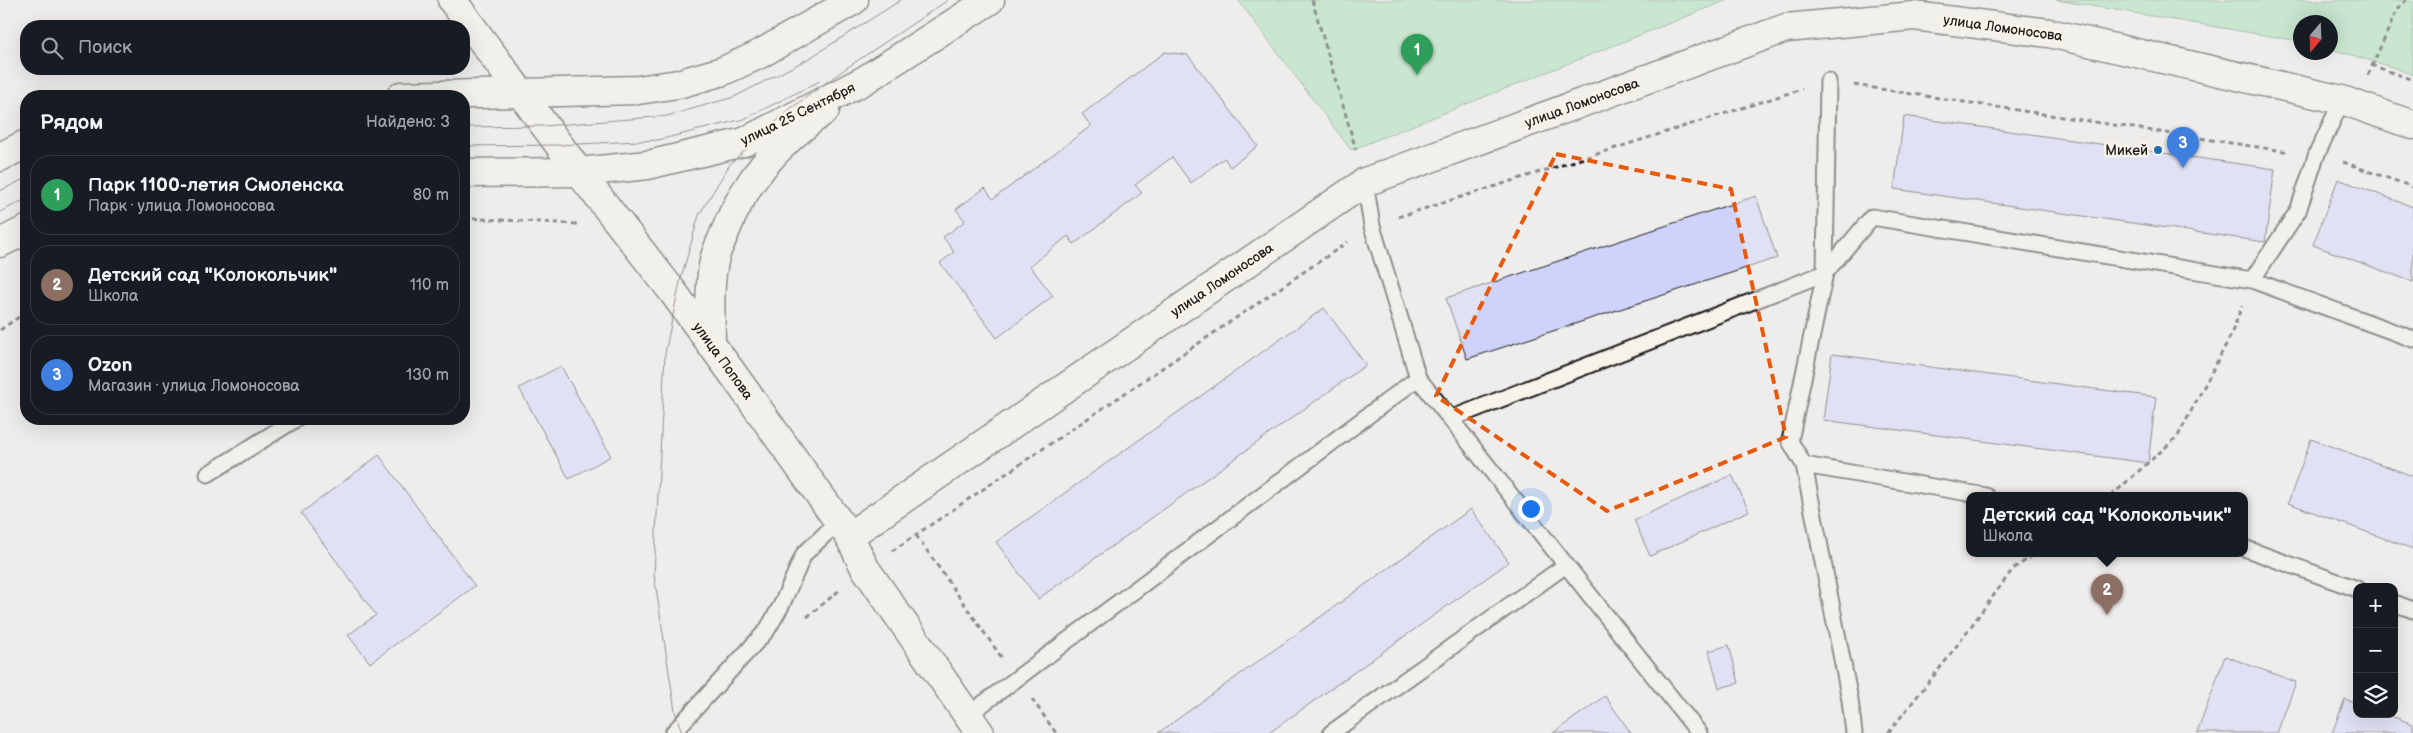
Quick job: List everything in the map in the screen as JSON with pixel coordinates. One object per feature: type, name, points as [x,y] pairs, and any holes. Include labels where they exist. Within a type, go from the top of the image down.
[{"type":"street","name":"улица Попова","points":[[452,0],[467,20]]},
{"type":"street","points":[[470,94],[638,90],[678,84],[723,71],[758,55],[854,0]]},
{"type":"street","name":"улица 25 Сентября","points":[[470,173],[579,172],[648,165],[744,142],[863,81],[990,0]]},
{"type":"street","name":"улица Ломоносова","points":[[843,529],[1365,182],[1786,28],[1914,16],[2049,33],[2342,100],[2413,125]]},
{"type":"street","name":"улица Попова","points":[[470,25],[579,172],[673,292],[843,529],[866,568],[974,724]]},
{"type":"street","points":[[711,345],[711,300],[715,257],[731,216],[756,172],[794,132],[863,81]]},
{"type":"street","points":[[0,157],[20,147]]},
{"type":"street","points":[[0,243],[20,233]]},
{"type":"lane","points":[[1828,81],[1825,273],[1790,441],[1804,465],[1850,700],[1854,733]]},
{"type":"lane","points":[[2252,280],[2298,211],[2316,156],[2342,100]]},
{"type":"lane","points":[[1365,182],[1372,226],[1418,378],[1699,733]]},
{"type":"lane","points":[[1450,419],[1825,273],[1872,217],[2252,280],[2413,339]]},
{"type":"lane","points":[[974,724],[1017,678],[1418,378]]},
{"type":"lane","points":[[208,474],[286,425]]},
{"type":"lane","points":[[1804,465],[1966,493]]},
{"type":"lane","points":[[673,733],[766,630],[782,606],[804,554],[843,529]]},
{"type":"lane","points":[[2248,549],[2353,588]]},
{"type":"lane","points":[[1331,733],[1566,564]]},
{"type":"lane","points":[[2398,604],[2413,610]]},
{"type":"path","points":[[1312,0],[1365,182]]},
{"type":"path","points":[[2397,10],[2406,0]]},
{"type":"path","points":[[2371,65],[2413,80]]},
{"type":"path","points":[[801,622],[866,568],[1372,226],[1828,81],[2336,159],[2413,187]]},
{"type":"path","points":[[470,218],[580,224]]},
{"type":"path","points":[[2115,492],[2178,436],[2230,337],[2252,280]]},
{"type":"path","points":[[0,330],[20,316]]},
{"type":"path","points":[[916,536],[1056,733]]},
{"type":"path","points":[[1888,733],[1947,659],[2013,569],[2031,557]]},
{"type":"highlighted area","points":[[1556,154],[1731,189],[1786,437],[1607,511],[1436,396]]},
{"type":"green space","points":[[1238,0],[1728,0],[1351,150]]},
{"type":"green space","points":[[2056,0],[2413,0],[2413,75],[2338,51],[2338,15],[2293,15],[2293,40]]},
{"type":"building","points":[[1165,52],[1188,55],[1258,146],[1230,167],[1224,158],[1191,183],[1172,157],[1135,185],[1142,193],[1074,244],[1068,236],[1030,266],[1053,296],[997,338],[940,263],[954,252],[943,237],[965,221],[956,209],[985,188],[993,199],[1091,126],[1082,114]]},
{"type":"building","points":[[1904,116],[2275,169],[2265,242],[1894,189]]},
{"type":"building","points":[[2338,179],[2413,207],[2413,282],[2313,245]]},
{"type":"building","points":[[1756,196],[1777,258],[1467,359],[1446,298]]},
{"type":"building","points":[[1324,308],[1366,365],[1038,599],[996,542]]},
{"type":"building","points":[[1832,354],[2156,397],[2148,463],[1823,420]]},
{"type":"building","points":[[561,366],[611,456],[569,479],[519,388]]},
{"type":"building","points":[[2311,439],[2413,476],[2413,549],[2288,503]]},
{"type":"building","points":[[379,455],[475,586],[370,663],[348,635],[376,615],[301,513]]},
{"type":"building","points":[[1732,475],[1749,511],[1650,556],[1634,520]]},
{"type":"building","points":[[1471,509],[1509,562],[1269,733],[1158,733]]},
{"type":"building","points":[[1729,645],[1739,683],[1719,688],[1709,651]]},
{"type":"building","points":[[2225,656],[2296,682],[2277,733],[2197,733]]},
{"type":"building","points":[[1605,696],[1631,733],[1553,733]]},
{"type":"building","points":[[2345,699],[2353,702],[2353,718],[2397,718],[2413,724],[2413,733],[2332,733]]},
{"type":"tram line","points":[[470,127],[544,126],[667,116],[734,97],[808,59],[901,0]]},
{"type":"tram line","points":[[682,733],[675,711],[654,575],[665,353],[680,282],[699,215],[730,164],[790,109],[845,69],[948,0]]},
{"type":"tram line","points":[[470,146],[560,145],[658,140],[744,119],[820,81]]},
{"type":"tram line","points":[[0,191],[20,181]]},
{"type":"tram line","points":[[0,212],[20,202]]},
{"type":"place","name":"Парк 1100-летия Смоленска","points":[[1417,75]]},
{"type":"place","name":"Микей","points":[[2158,150]]},
{"type":"place","name":"Ozon","points":[[2183,168]]},
{"type":"place","name":"Детский сад \"Колокольчик\"","points":[[2107,615]]}]
